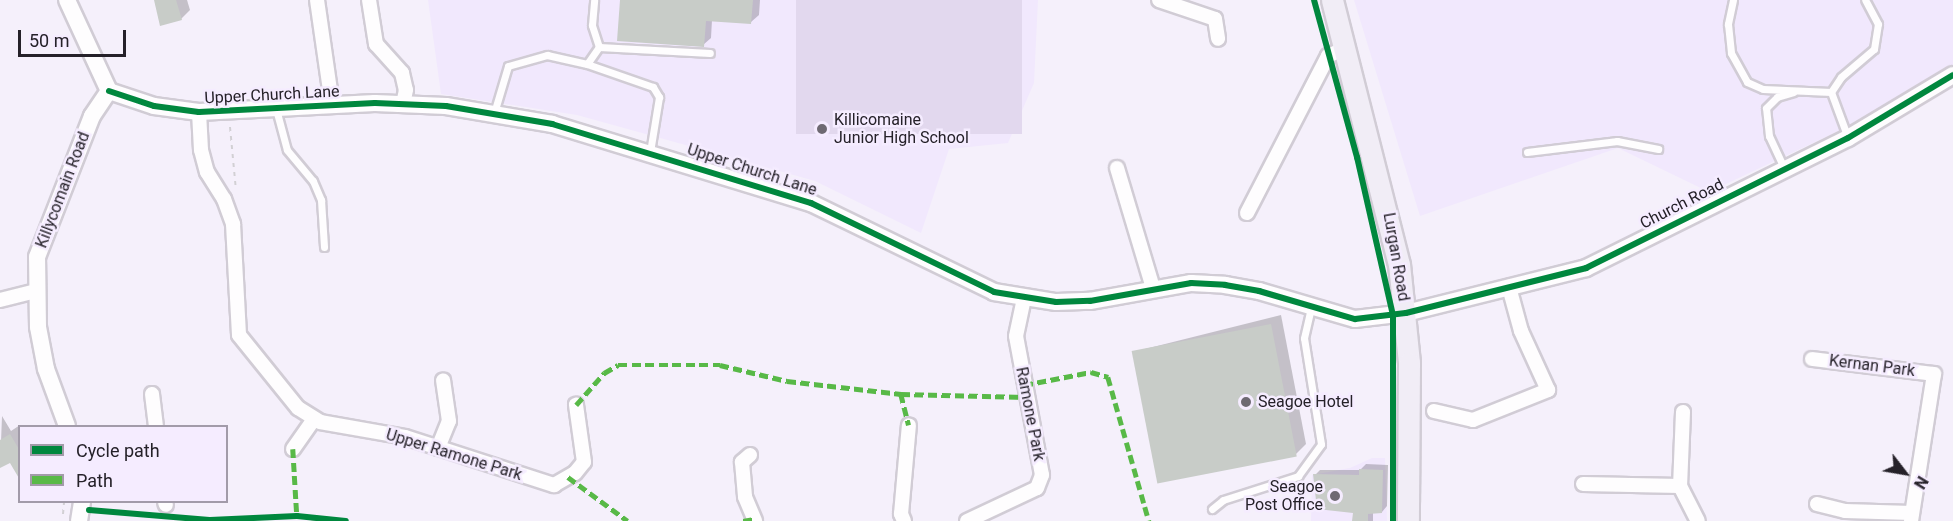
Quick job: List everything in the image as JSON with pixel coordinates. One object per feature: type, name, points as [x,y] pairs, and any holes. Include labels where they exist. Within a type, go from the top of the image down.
[{"type":"main road","name":"Lurgan Road","points":[[1332,0],[1392,225],[1406,313],[1403,520]]},
{"type":"street","points":[[67,0],[109,92]]},
{"type":"street","points":[[317,0],[332,104]]},
{"type":"street","points":[[369,0],[376,44],[402,74],[406,90],[404,104]]},
{"type":"street","points":[[1159,0],[1215,19],[1218,39]]},
{"type":"street","points":[[1247,213],[1328,56],[1345,48]]},
{"type":"street","name":"Church Road","points":[[1406,313],[1586,268],[1848,138],[1953,75]]},
{"type":"street","name":"Upper Church Lane","points":[[109,92],[154,106],[199,112],[229,112],[332,104],[404,104],[494,113],[552,124],[650,152],[811,203],[966,281],[1024,298],[1090,301],[1191,283],[1225,285],[1355,319],[1406,313]]},
{"type":"street","name":"Killycomain Road","points":[[67,425],[46,369],[35,291],[37,257],[54,206],[92,116],[109,92]]},
{"type":"street","name":"Upper Ramone Park","points":[[199,112],[201,150],[207,172],[224,199],[232,224],[238,335],[298,408],[314,418],[438,448],[554,484],[575,473],[584,462],[576,405]]},
{"type":"street","points":[[1117,168],[1153,288]]},
{"type":"street","points":[[1434,411],[1473,420],[1548,390],[1521,331],[1509,287]]},
{"type":"street","points":[[0,300],[35,291]]},
{"type":"street","name":"Ramone Park","points":[[967,521],[1037,488],[1042,475],[1016,336],[1024,298]]},
{"type":"street","name":"Kernan Park","points":[[1812,359],[1934,374],[1912,517],[1845,511],[1817,504]]},
{"type":"street","points":[[438,448],[448,421],[443,380]]},
{"type":"street","points":[[152,394],[156,425]]},
{"type":"street","points":[[1683,412],[1680,486],[1698,521]]},
{"type":"street","points":[[293,449],[314,418]]},
{"type":"street","points":[[904,521],[901,514],[909,425]]},
{"type":"street","points":[[750,455],[742,462],[745,498],[755,521]]},
{"type":"street","points":[[1583,484],[1680,486]]},
{"type":"street","points":[[79,521],[82,503]]},
{"type":"lane","points":[[594,0],[592,25],[599,47]]},
{"type":"lane","points":[[1733,0],[1728,24],[1731,53],[1737,69],[1747,82],[1763,88],[1831,92]]},
{"type":"lane","points":[[1831,92],[1841,77],[1874,49],[1878,24],[1865,0]]},
{"type":"lane","points":[[599,47],[710,53]]},
{"type":"lane","points":[[587,64],[599,47]]},
{"type":"lane","points":[[494,113],[508,66],[547,55],[587,64],[653,87],[659,97],[650,152]]},
{"type":"lane","points":[[1784,168],[1768,136],[1766,108],[1777,97],[1798,91]]},
{"type":"lane","points":[[1831,92],[1848,138]]},
{"type":"lane","points":[[276,109],[287,150],[314,181],[321,200],[324,247]]},
{"type":"lane","points":[[1527,152],[1617,141],[1658,149]]},
{"type":"lane","points":[[1212,509],[1223,500],[1298,476],[1321,444],[1304,338],[1311,307]]},
{"type":"path","points":[[229,112],[237,198]]},
{"type":"path","points":[[300,517],[330,519]]},
{"type":"path","points":[[300,517],[317,521]]},
{"type":"shaded area","name":"Killicomaine Junior High School","points":[[428,0],[1038,0],[1034,83],[1008,143],[949,149],[921,233],[815,181],[577,115],[441,94]]},
{"type":"shaded area","points":[[796,0],[1022,0],[1022,134],[796,134]]},
{"type":"shaded area","points":[[1354,0],[1953,0],[1953,66],[1896,104],[1709,192],[1618,148],[1420,216]]},
{"type":"shaded area","points":[[1372,458],[1385,458],[1387,521],[1311,521],[1312,475],[1350,468]]},
{"type":"building","points":[[154,0],[176,0],[182,20],[160,26]]},
{"type":"building","points":[[620,0],[753,0],[751,24],[706,21],[704,47],[617,41]]},
{"type":"building","points":[[1271,324],[1297,457],[1157,484],[1132,351]]},
{"type":"building","points":[[10,434],[18,448],[18,477],[10,463],[0,468],[0,440]]},
{"type":"building","points":[[1359,469],[1383,470],[1382,513],[1368,514],[1368,521],[1352,521],[1353,513],[1317,509],[1313,474],[1359,475]]},
{"type":"marked path","points":[[576,405],[604,373],[618,365],[720,365],[787,381],[901,394],[1026,397]]},
{"type":"marked path","points":[[1024,385],[1091,372],[1108,377],[1149,521]]},
{"type":"marked path","points":[[901,394],[909,425]]},
{"type":"marked path","points":[[293,449],[297,516]]},
{"type":"marked path","points":[[568,477],[628,521]]},
{"type":"marked path","points":[[743,521],[753,519]]},
{"type":"cycle path","points":[[1314,0],[1357,157],[1393,316],[1393,521]]},
{"type":"cycle path","points":[[109,91],[154,106],[199,112],[375,103],[446,106],[552,124],[811,203],[994,292],[1056,302],[1090,301],[1191,283],[1225,285],[1259,291],[1355,319],[1406,313],[1586,268],[1848,138],[1953,75]]},
{"type":"cycle path","points":[[89,510],[210,520],[297,516],[346,521]]},
{"type":"place","name":"Killicomaine Junior High School","points":[[822,129]]},
{"type":"place","name":"Seagoe Hotel","points":[[1246,402]]},
{"type":"place","name":"Seagoe Post Office","points":[[1335,496]]}]
